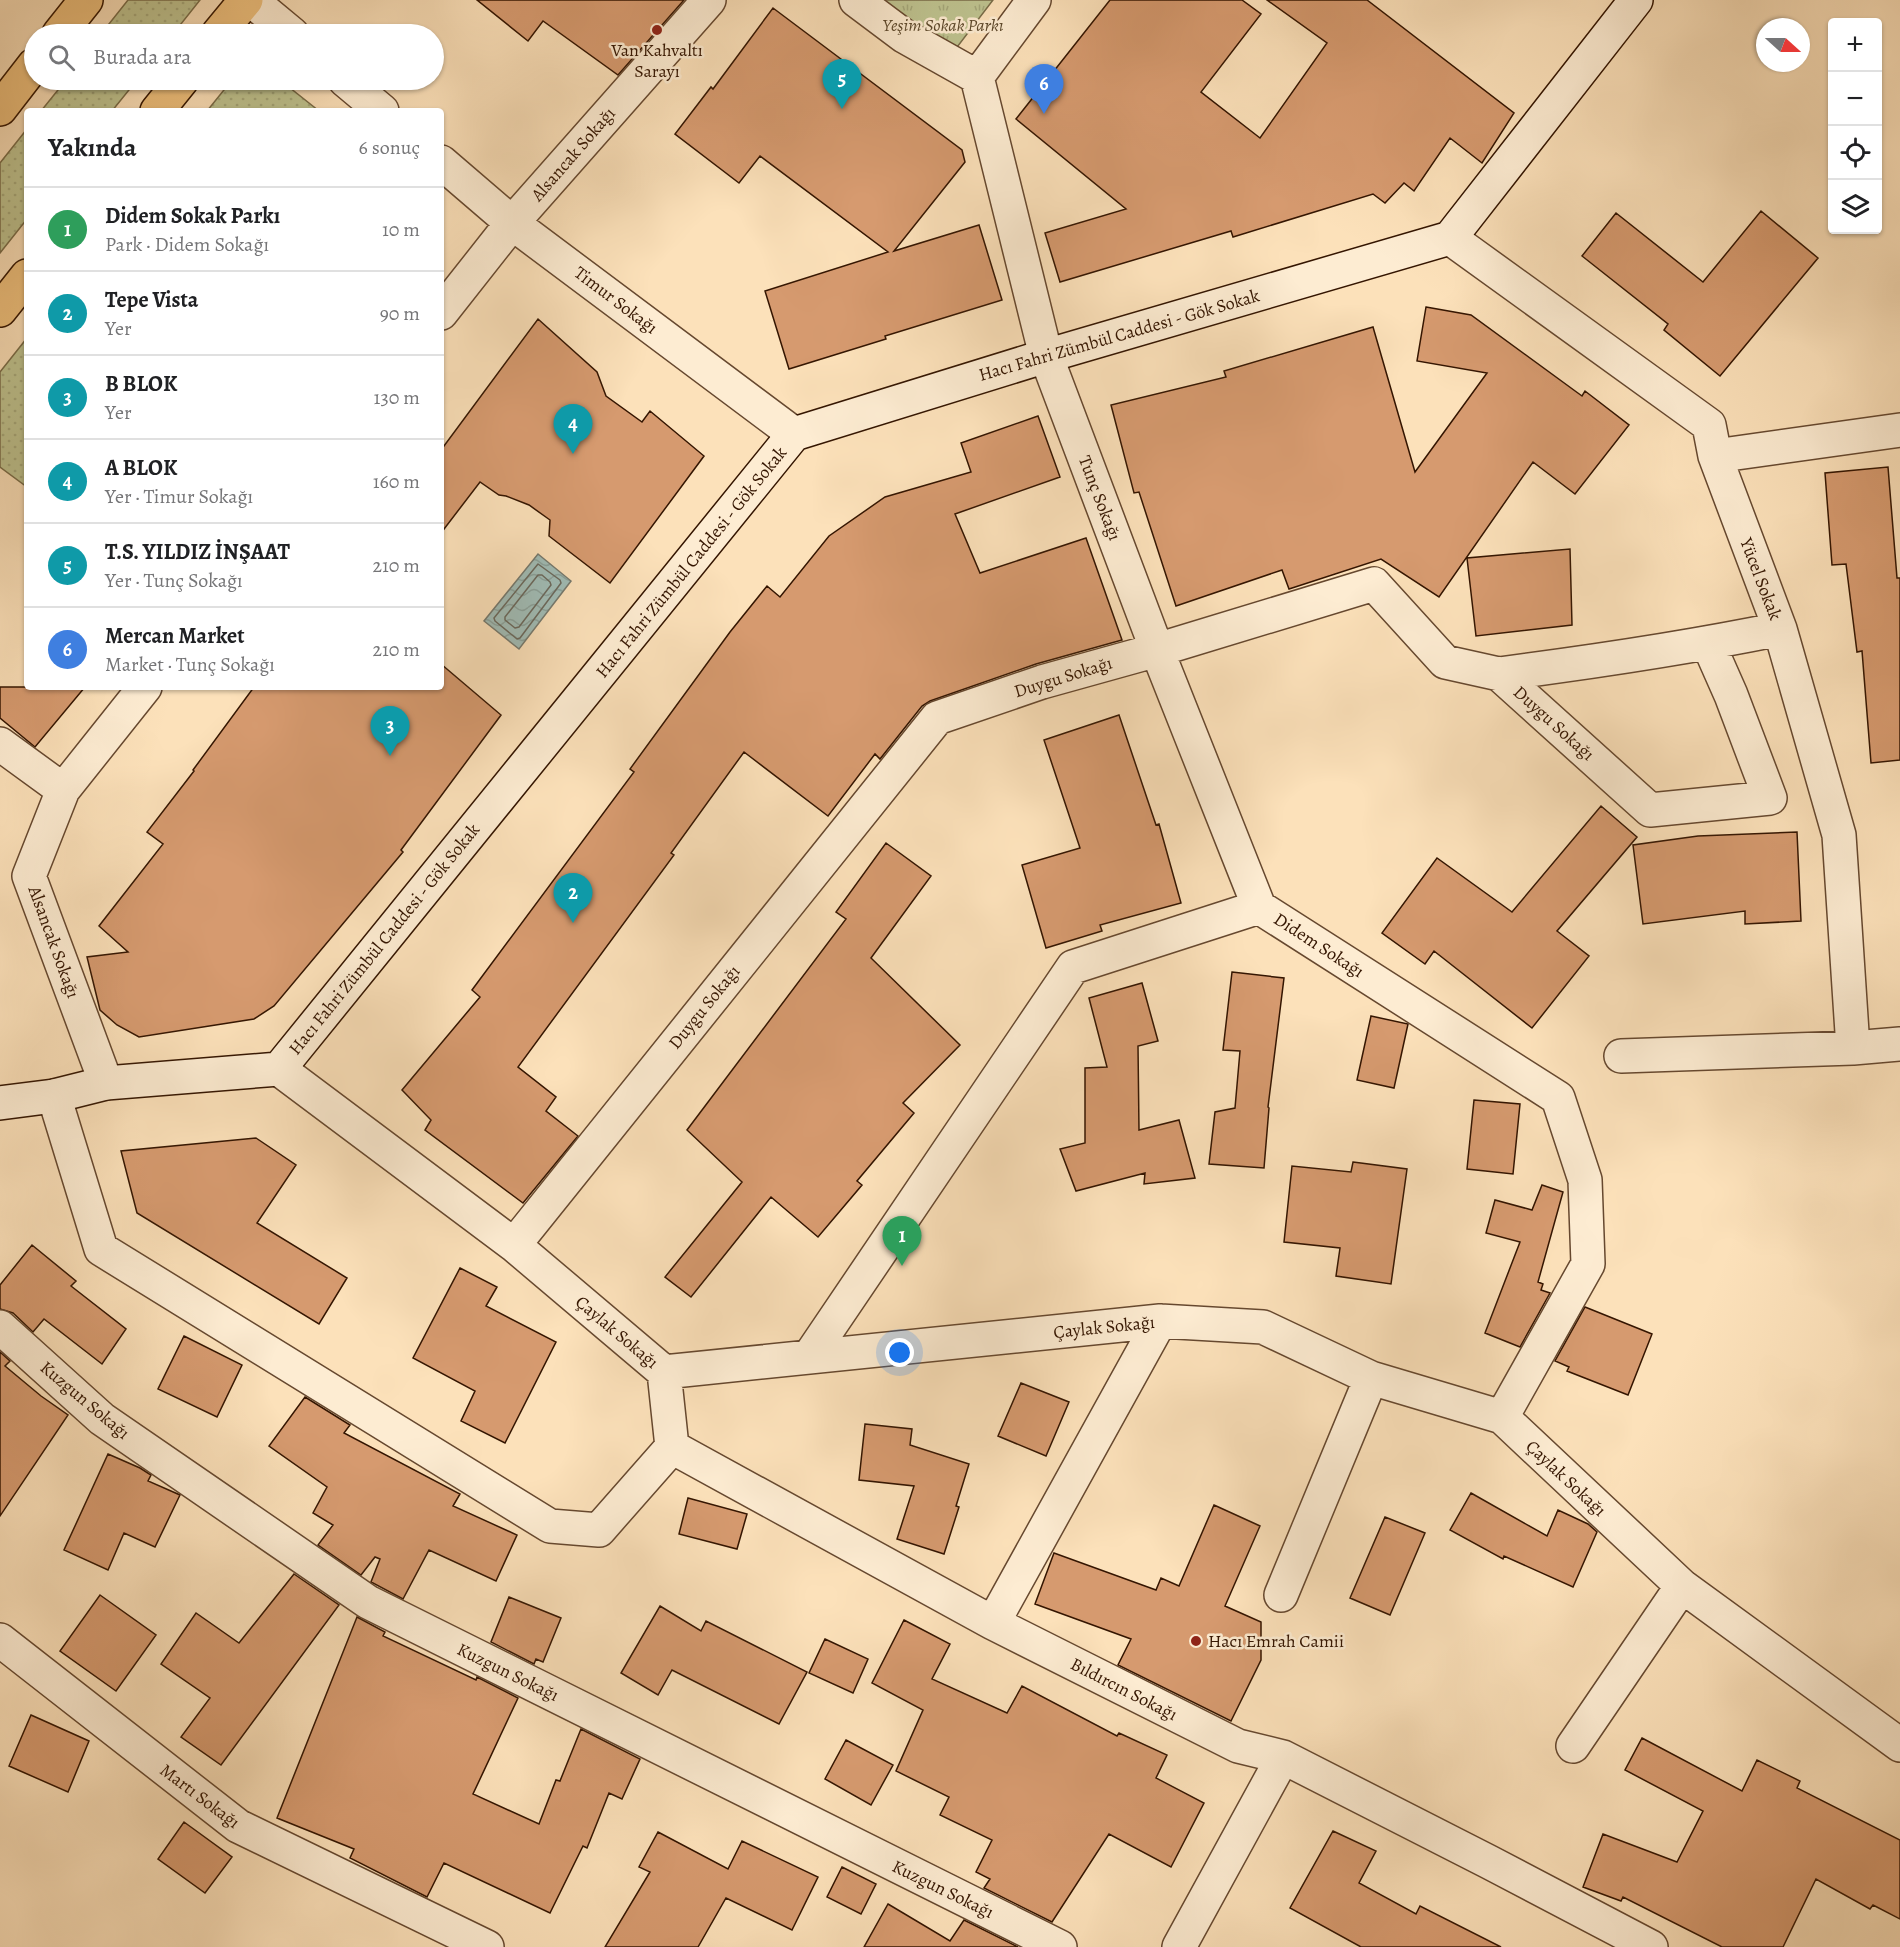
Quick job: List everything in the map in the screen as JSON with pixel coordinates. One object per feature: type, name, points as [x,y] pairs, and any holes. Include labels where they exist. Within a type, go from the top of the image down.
[{"type":"main road","points":[[67,24],[86,0]]},
{"type":"main road","points":[[226,24],[246,0]]},
{"type":"main road","points":[[0,109],[24,78]]},
{"type":"main road","points":[[159,108],[174,90]]},
{"type":"main road","points":[[0,310],[24,280]]},
{"type":"street","points":[[251,0],[280,24]]},
{"type":"street","name":"Alsancak Sokağı","points":[[444,309],[512,223],[709,0]]},
{"type":"street","points":[[856,0],[904,36],[977,77],[1034,0]]},
{"type":"street","points":[[1450,238],[1636,0]]},
{"type":"street","name":"Tunç Sokağı","points":[[977,77],[1046,356],[1157,650],[1259,907]]},
{"type":"street","points":[[357,90],[378,108]]},
{"type":"street","name":"Timur Sokağı","points":[[444,165],[512,223],[794,434]]},
{"type":"street","name":"Hacı Fahri Zümbül Caddesi - Gök Sokak","points":[[0,1103],[54,1096],[106,1083],[279,1069],[794,434],[1046,356],[1450,238]]},
{"type":"street","name":"Yücel Sokak","points":[[1450,238],[1709,425],[1715,456],[1780,629],[1839,835],[1853,1048]]},
{"type":"street","points":[[1715,456],[1900,430]]},
{"type":"street","name":"Duygu Sokağı","points":[[514,1245],[937,718],[1042,682],[1157,650],[1374,584],[1445,662],[1499,674],[1650,810],[1770,798],[1731,695],[1708,643]]},
{"type":"street","points":[[1499,674],[1597,661],[1780,629]]},
{"type":"street","name":"Alsancak Sokağı","points":[[106,1083],[29,876],[63,790],[143,690]]},
{"type":"street","points":[[0,744],[63,790]]},
{"type":"street","name":"Didem Sokağı","points":[[809,1357],[1073,967],[1259,907],[1558,1098],[1585,1180],[1588,1264],[1502,1417]]},
{"type":"street","points":[[1621,1056],[1853,1048],[1900,1044]]},
{"type":"street","name":"Çaylak Sokağı","points":[[279,1069],[514,1245],[664,1372],[1160,1322],[1263,1327],[1371,1378],[1502,1417],[1682,1586],[1900,1745]]},
{"type":"street","points":[[54,1096],[101,1249],[550,1526],[599,1530],[672,1447],[664,1372]]},
{"type":"street","points":[[993,1623],[1160,1322]]},
{"type":"street","name":"Kuzgun Sokağı","points":[[0,1327],[102,1419],[368,1602],[1060,1947]]},
{"type":"street","points":[[1281,1595],[1371,1378]]},
{"type":"street","name":"Bıldırcın Sokağı","points":[[672,1447],[993,1623],[1238,1746],[1283,1757],[1651,1947]]},
{"type":"street","points":[[1573,1746],[1682,1586]]},
{"type":"street","name":"Martı Sokağı","points":[[0,1641],[238,1826],[487,1947]]},
{"type":"street","points":[[1179,1947],[1283,1757]]},
{"type":"green space","points":[[128,0],[200,0],[181,24],[109,24]]},
{"type":"green space","name":"Yeşim Sokak Parkı","points":[[872,0],[993,0],[948,59]]},
{"type":"green space","points":[[58,90],[129,90],[114,108],[43,108]]},
{"type":"green space","points":[[224,90],[293,90],[315,108],[209,108]]},
{"type":"green space","points":[[24,133],[24,223],[0,253],[0,163]]},
{"type":"green space","points":[[24,342],[24,485],[0,467],[0,372]]},
{"type":"water","points":[[538,554],[571,581],[519,649],[484,621]]},
{"type":"building","points":[[477,0],[684,0],[618,75],[543,21],[528,41]]},
{"type":"building","points":[[1110,0],[1242,0],[1261,14],[1201,92],[1260,138],[1327,43],[1267,0],[1367,0],[1514,113],[1482,163],[1450,138],[1414,191],[1404,183],[1385,203],[1373,194],[1233,237],[1231,231],[1060,282],[1045,233],[1126,209],[1016,119]]},
{"type":"building","points":[[773,8],[962,150],[965,162],[894,251],[979,225],[1002,300],[885,336],[886,339],[789,369],[765,291],[888,252],[760,156],[739,183],[675,134],[711,87],[713,89]]},
{"type":"building","points":[[1761,211],[1818,258],[1720,376],[1664,330],[1668,324],[1582,256],[1616,213],[1703,282]]},
{"type":"building","points":[[1426,307],[1471,315],[1582,396],[1585,391],[1629,425],[1575,494],[1533,462],[1439,597],[1381,559],[1289,589],[1282,570],[1176,606],[1139,492],[1134,493],[1111,405],[1226,377],[1224,371],[1373,327],[1415,472],[1487,373],[1417,361]]},
{"type":"building","points":[[538,319],[597,372],[606,396],[642,422],[650,411],[704,456],[610,583],[549,536],[550,520],[529,505],[499,495],[480,482],[444,529],[444,446]]},
{"type":"building","points":[[1038,416],[1060,477],[955,514],[980,573],[1086,538],[1122,640],[1036,664],[930,701],[922,706],[880,759],[875,754],[828,816],[744,752],[671,853],[674,855],[518,1067],[556,1097],[546,1111],[578,1136],[523,1203],[425,1130],[431,1120],[402,1090],[480,997],[472,990],[634,772],[630,769],[730,632],[767,586],[780,597],[829,536],[885,497],[971,472],[961,443]]},
{"type":"building","points":[[1888,467],[1897,578],[1900,578],[1900,760],[1871,763],[1862,651],[1857,652],[1846,564],[1832,565],[1825,473]]},
{"type":"building","points":[[1570,549],[1572,625],[1476,636],[1467,558]]},
{"type":"building","points":[[444,667],[501,715],[401,850],[403,852],[274,1006],[254,1019],[139,1037],[117,1025],[100,1010],[87,957],[128,952],[99,926],[163,844],[147,832],[252,690],[444,690]]},
{"type":"building","points":[[0,687],[24,687],[24,690],[82,690],[35,747],[0,718]]},
{"type":"building","points":[[1119,715],[1156,825],[1159,824],[1181,903],[1100,925],[1102,931],[1046,948],[1022,865],[1080,848],[1044,740]]},
{"type":"building","points":[[1601,806],[1637,837],[1557,931],[1589,956],[1532,1028],[1434,951],[1425,964],[1382,933],[1437,858],[1512,912]]},
{"type":"building","points":[[1797,832],[1801,921],[1745,924],[1745,911],[1643,924],[1633,845],[1698,836]]},
{"type":"building","points":[[886,843],[931,876],[871,958],[960,1045],[903,1103],[914,1113],[857,1181],[862,1185],[818,1237],[771,1197],[691,1297],[665,1277],[742,1182],[687,1130],[846,919],[836,912]]},
{"type":"building","points":[[1232,972],[1284,978],[1268,1107],[1264,1168],[1209,1164],[1215,1112],[1235,1108],[1240,1051],[1223,1050]]},
{"type":"building","points":[[1142,983],[1158,1041],[1138,1046],[1139,1130],[1179,1120],[1195,1178],[1144,1184],[1145,1173],[1076,1191],[1060,1149],[1085,1143],[1085,1068],[1107,1067],[1089,998]]},
{"type":"building","points":[[1371,1016],[1408,1024],[1394,1088],[1357,1080]]},
{"type":"building","points":[[1474,1100],[1520,1104],[1513,1174],[1467,1169]]},
{"type":"building","points":[[256,1138],[296,1165],[257,1223],[347,1278],[319,1324],[137,1213],[121,1151]]},
{"type":"building","points":[[1353,1162],[1407,1169],[1391,1284],[1336,1276],[1340,1248],[1284,1242],[1292,1166],[1351,1172]]},
{"type":"building","points":[[1542,1185],[1563,1192],[1538,1282],[1543,1284],[1541,1290],[1550,1293],[1520,1347],[1485,1333],[1520,1242],[1486,1233],[1495,1200],[1532,1210]]},
{"type":"building","points":[[32,1245],[76,1281],[71,1286],[126,1329],[102,1364],[44,1319],[33,1332],[13,1313],[0,1309],[0,1285]]},
{"type":"building","points":[[460,1268],[497,1287],[486,1306],[556,1342],[505,1443],[461,1421],[475,1391],[413,1358]]},
{"type":"building","points":[[1585,1307],[1652,1334],[1628,1395],[1567,1371],[1569,1367],[1555,1361]]},
{"type":"building","points":[[184,1336],[242,1365],[217,1417],[158,1389]]},
{"type":"building","points":[[0,1352],[10,1361],[5,1366],[68,1415],[0,1516]]},
{"type":"building","points":[[1021,1383],[1069,1402],[1046,1456],[998,1436]]},
{"type":"building","points":[[305,1397],[350,1425],[344,1433],[460,1494],[453,1506],[517,1535],[496,1581],[429,1550],[403,1599],[371,1582],[380,1559],[375,1557],[361,1575],[318,1545],[333,1525],[313,1513],[327,1487],[269,1446]]},
{"type":"building","points":[[865,1424],[912,1429],[910,1445],[969,1464],[956,1506],[959,1507],[944,1554],[897,1539],[914,1486],[859,1480]]},
{"type":"building","points":[[108,1454],[151,1475],[148,1481],[180,1495],[155,1547],[124,1533],[108,1570],[64,1550]]},
{"type":"building","points":[[1471,1493],[1547,1536],[1558,1510],[1588,1524],[1597,1532],[1573,1587],[1504,1556],[1503,1559],[1450,1530]]},
{"type":"building","points":[[688,1498],[747,1514],[737,1549],[679,1534]]},
{"type":"building","points":[[1214,1505],[1260,1526],[1225,1606],[1261,1622],[1261,1660],[1231,1721],[1118,1665],[1131,1639],[1035,1604],[1054,1553],[1156,1590],[1161,1578],[1179,1586]]},
{"type":"building","points":[[1385,1517],[1425,1533],[1390,1615],[1350,1598]]},
{"type":"building","points":[[294,1574],[339,1605],[221,1765],[181,1737],[210,1698],[161,1664],[196,1613],[239,1643]]},
{"type":"building","points":[[100,1595],[156,1635],[116,1691],[60,1651]]},
{"type":"building","points":[[509,1597],[561,1618],[543,1662],[536,1659],[534,1664],[491,1642]]},
{"type":"building","points":[[660,1606],[701,1631],[706,1621],[807,1672],[779,1724],[672,1670],[658,1695],[621,1673]]},
{"type":"building","points":[[357,1617],[385,1632],[383,1636],[476,1680],[477,1677],[518,1698],[473,1794],[539,1824],[556,1780],[560,1781],[581,1729],[640,1759],[622,1799],[609,1793],[587,1848],[583,1846],[550,1913],[444,1863],[427,1897],[350,1858],[354,1849],[277,1818]]},
{"type":"building","points":[[904,1620],[950,1644],[932,1679],[1007,1713],[1022,1686],[1117,1736],[1119,1733],[1167,1755],[1156,1778],[1204,1803],[1171,1867],[1109,1834],[1052,1922],[984,1888],[990,1879],[976,1872],[992,1840],[940,1815],[949,1797],[896,1771],[923,1710],[872,1683]]},
{"type":"building","points":[[825,1639],[868,1659],[853,1693],[809,1673]]},
{"type":"building","points":[[31,1715],[89,1741],[68,1792],[9,1766]]},
{"type":"building","points":[[1642,1738],[1742,1791],[1757,1760],[1800,1781],[1797,1788],[1900,1840],[1900,1919],[1873,1905],[1870,1909],[1816,1879],[1783,1947],[1722,1947],[1623,1897],[1621,1901],[1583,1887],[1603,1834],[1677,1862],[1703,1811],[1625,1770]]},
{"type":"building","points":[[846,1740],[893,1765],[871,1805],[825,1779]]},
{"type":"building","points":[[184,1822],[232,1857],[205,1893],[158,1859]]},
{"type":"building","points":[[1333,1831],[1376,1851],[1359,1883],[1416,1914],[1420,1906],[1501,1947],[1361,1947],[1290,1908]]},
{"type":"building","points":[[658,1832],[728,1869],[742,1841],[818,1877],[792,1930],[726,1898],[698,1947],[605,1947],[650,1872],[639,1867]]},
{"type":"building","points":[[842,1867],[876,1884],[861,1914],[827,1897]]},
{"type":"building","points":[[888,1904],[950,1941],[964,1920],[1018,1947],[864,1947]]},
{"type":"place","name":"Van Kahvaltı Sarayı","points":[[657,30]]},
{"type":"place","name":"T.S. YILDIZ İNŞAAT","points":[[842,109]]},
{"type":"place","name":"Mercan Market","points":[[1044,114]]},
{"type":"place","name":"A BLOK","points":[[573,454]]},
{"type":"place","name":"B BLOK","points":[[390,756]]},
{"type":"place","name":"Tepe Vista","points":[[573,923]]},
{"type":"place","name":"Didem Sokak Parkı","points":[[902,1266]]},
{"type":"place","name":"Hacı Emrah Camii","points":[[1196,1641]]}]
